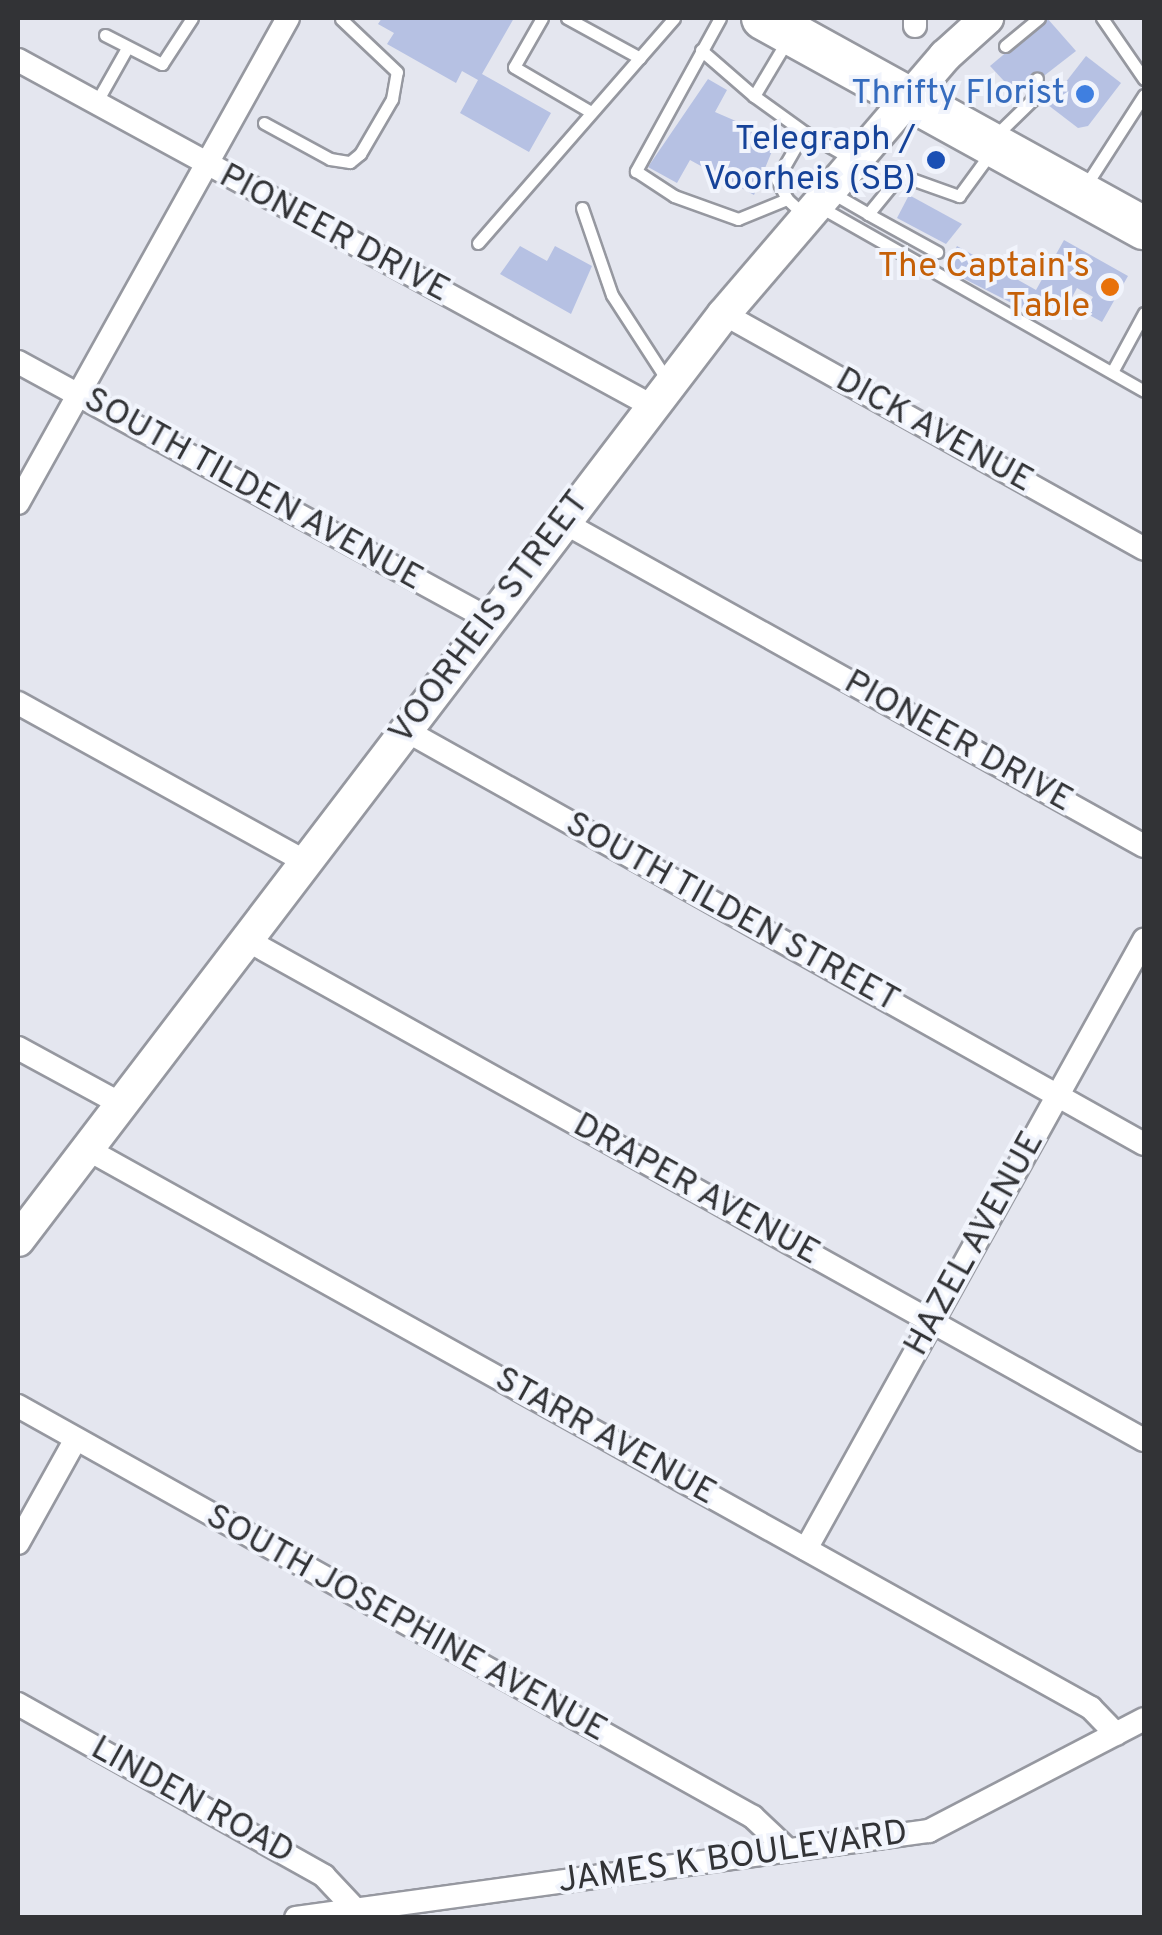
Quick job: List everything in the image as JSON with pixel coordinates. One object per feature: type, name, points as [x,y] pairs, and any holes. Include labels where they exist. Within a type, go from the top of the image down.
[{"type":"highway","points":[[777,25],[1144,228]]},
{"type":"street","points":[[18,502],[288,18]]},
{"type":"street","name":"VOORHEIS STREET","points":[[18,1240],[563,522],[811,204],[856,162],[984,20]]},
{"type":"street","name":"PIONEER DRIVE","points":[[18,60],[207,165],[661,394]]},
{"type":"street","name":"DICK AVENUE","points":[[724,314],[1144,549]]},
{"type":"street","name":"SOUTH TILDEN AVENUE","points":[[18,362],[489,619]]},
{"type":"street","name":"PIONEER DRIVE","points":[[563,522],[1144,846]]},
{"type":"street","points":[[18,703],[306,862]]},
{"type":"street","name":"SOUTH TILDEN STREET","points":[[405,730],[1058,1096]]},
{"type":"street","name":"DRAPER AVENUE","points":[[247,940],[1144,1440]]},
{"type":"street","name":"HAZEL AVENUE","points":[[806,1549],[1144,940]]},
{"type":"street","points":[[18,1048],[121,1104]]},
{"type":"street","points":[[1058,1096],[1144,1144]]},
{"type":"street","name":"STARR AVENUE","points":[[87,1149],[1091,1708],[1116,1734]]},
{"type":"street","name":"SOUTH JOSEPHINE AVENUE","points":[[18,1406],[753,1818],[788,1850]]},
{"type":"street","points":[[18,1543],[76,1439]]},
{"type":"street","name":"LINDEN ROAD","points":[[18,1704],[324,1876],[356,1910]]},
{"type":"street","name":"JAMES K BOULEVARD","points":[[296,1918],[935,1829],[1144,1719]]},
{"type":"lane","points":[[105,35],[162,64],[192,18]]},
{"type":"lane","points":[[264,124],[330,159],[350,162],[360,154],[392,98],[397,72],[340,18]]},
{"type":"lane","points":[[542,18],[514,67],[592,112]]},
{"type":"lane","points":[[567,18],[640,58]]},
{"type":"lane","points":[[478,244],[674,18]]},
{"type":"lane","points":[[720,18],[636,170],[674,196],[738,219],[811,204],[868,214],[937,252]]},
{"type":"lane","points":[[984,20],[1007,48],[1039,18]]},
{"type":"lane","points":[[1102,18],[1144,79]]},
{"type":"lane","points":[[754,96],[777,25]]},
{"type":"lane","points":[[96,104],[127,48]]},
{"type":"lane","points":[[701,50],[754,96],[804,132],[856,162]]},
{"type":"lane","points":[[868,214],[893,176],[959,196],[992,144],[1032,100],[1036,79]]},
{"type":"lane","points":[[1081,193],[1144,95]]},
{"type":"lane","points":[[804,132],[777,179],[811,204],[1144,391]]},
{"type":"lane","points":[[582,208],[612,295],[661,394]]},
{"type":"lane","points":[[1112,372],[1144,313]]},
{"type":"building","points":[[382,18],[514,18],[482,74],[551,113],[529,152],[460,113],[478,80],[462,71],[456,83],[387,44],[394,33],[378,24]]},
{"type":"building","points":[[1047,18],[1076,51],[1018,96],[990,66]]},
{"type":"building","name":"Thrifty Florist","points":[[1086,56],[1121,83],[1088,126],[1078,128],[1048,105]]},
{"type":"building","points":[[708,79],[727,90],[715,112],[777,139],[754,195],[690,160],[677,183],[648,167]]},
{"type":"building","points":[[909,195],[962,224],[946,244],[897,218]]},
{"type":"building","points":[[1064,240],[1128,276],[1102,322],[1084,312],[1093,297],[1077,288],[1067,307],[1055,301],[1045,320],[945,269],[957,246],[1036,290]]},
{"type":"building","points":[[520,246],[547,261],[555,246],[592,266],[571,314],[500,274]]},
{"type":"place","name":"Thrifty Florist","points":[[1085,94]]},
{"type":"place","name":"Telegraph / Voorheis (SB)","points":[[936,160]]},
{"type":"place","name":"The Captain's Table","points":[[1110,287]]}]
